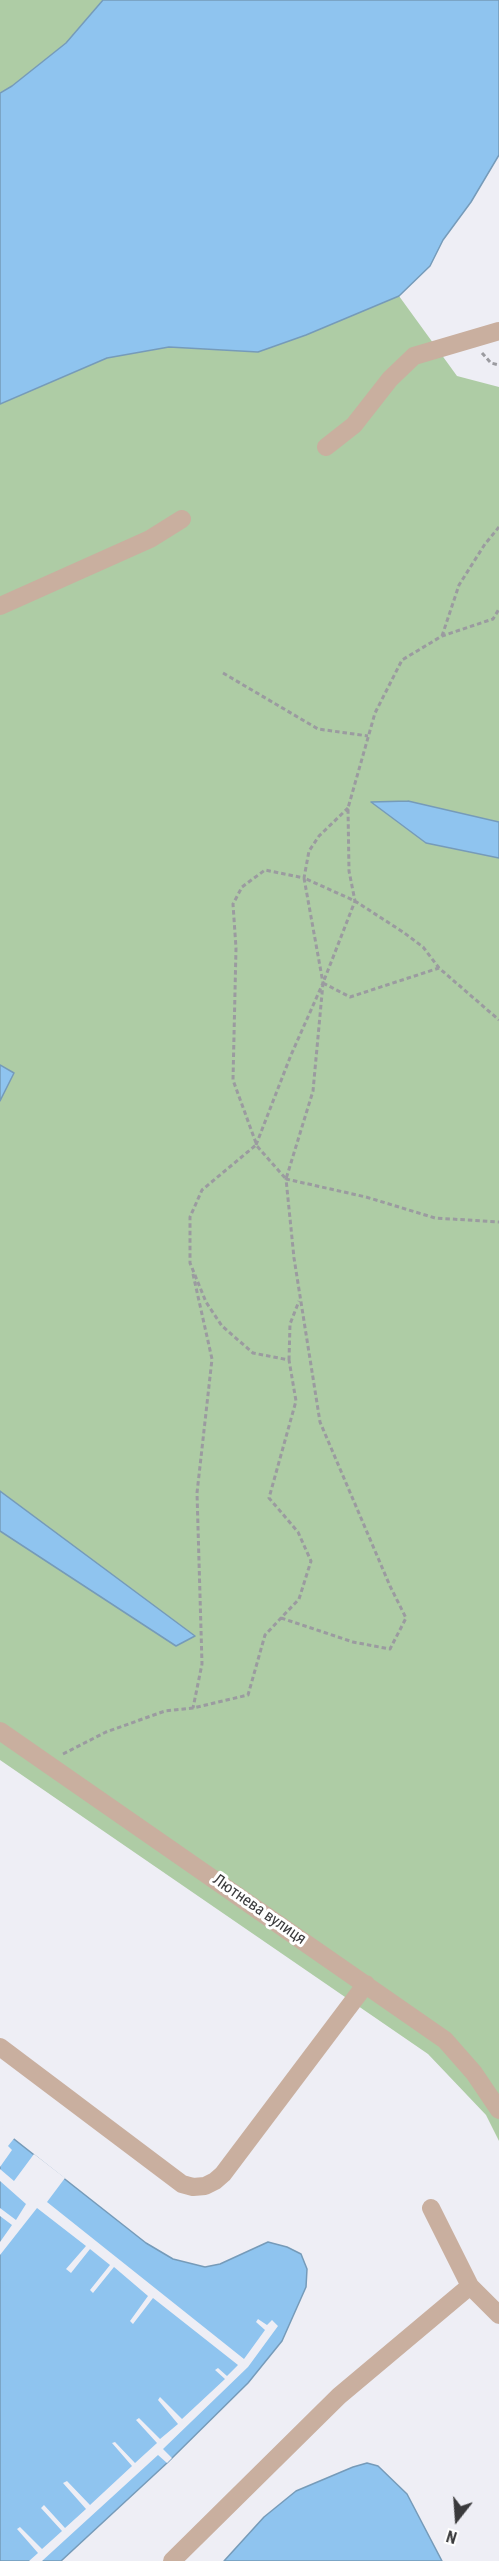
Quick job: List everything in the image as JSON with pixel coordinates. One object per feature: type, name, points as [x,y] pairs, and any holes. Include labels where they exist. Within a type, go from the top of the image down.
[{"type":"street","points":[[326,447],[354,426],[390,379],[414,356],[499,331]]},
{"type":"street","points":[[0,606],[150,539],[182,519]]},
{"type":"street","name":"Лютнева вулиця","points":[[0,1731],[445,2040],[474,2073],[499,2109]]},
{"type":"street","points":[[0,2047],[182,2184],[193,2187],[205,2186],[223,2174],[366,1984]]},
{"type":"street","points":[[431,2208],[470,2286],[499,2315]]},
{"type":"street","points":[[172,2561],[339,2396],[470,2286]]},
{"type":"path","points":[[442,636],[459,585],[485,544],[499,527]]},
{"type":"path","points":[[193,1708],[202,1664],[196,1493],[212,1359],[190,1263],[190,1217],[202,1190],[256,1145],[355,901],[349,871],[348,808],[375,713],[402,660],[442,636],[493,619],[499,609]]},
{"type":"path","points":[[223,673],[318,729],[368,736]]},
{"type":"path","points":[[281,1618],[353,1642],[390,1649],[406,1618],[385,1575],[320,1422],[300,1298],[286,1179],[313,1091],[323,983],[304,878],[309,851],[319,836],[348,808]]},
{"type":"path","points":[[499,1020],[439,968],[423,947],[355,901],[304,878],[265,870],[242,888],[233,904],[236,948],[233,1080],[256,1145],[286,1179],[366,1197],[435,1218],[499,1222]]},
{"type":"path","points":[[323,983],[350,997],[439,968]]},
{"type":"path","points":[[190,1263],[206,1302],[222,1326],[253,1353],[289,1360]]},
{"type":"path","points":[[45,1762],[106,1732],[165,1712],[248,1695],[265,1635],[299,1599],[311,1561],[298,1532],[269,1498],[296,1401],[289,1360],[290,1324],[300,1298]]},
{"type":"green space","points":[[0,0],[103,0],[66,43],[0,93]]},
{"type":"green space","points":[[399,296],[457,376],[499,387],[499,822],[408,801],[426,843],[499,858],[499,2141],[486,2115],[428,2054],[0,1760],[0,1531],[176,1646],[194,1636],[0,1491],[0,1101],[14,1073],[0,1065],[0,404],[107,358],[169,347],[258,352],[306,335]]},
{"type":"water","points":[[103,0],[499,0],[499,155],[471,202],[443,240],[430,266],[399,296],[306,335],[258,352],[169,347],[107,358],[0,404],[0,93],[66,43]]},
{"type":"water","points":[[408,801],[499,822],[499,858],[426,843],[371,802]]},
{"type":"water","points":[[0,1065],[14,1073],[0,1101]]},
{"type":"water","points":[[0,1491],[195,1636],[176,1646],[0,1531]]},
{"type":"water","points":[[0,2128],[146,2243],[173,2259],[205,2267],[220,2264],[268,2242],[301,2254],[307,2269],[306,2287],[282,2341],[248,2383],[167,2463],[61,2561],[0,2561]]},
{"type":"water","points":[[367,2463],[378,2466],[407,2494],[442,2561],[224,2561],[264,2517],[296,2491]]},
{"type":"pier","points":[[0,2125],[16,2136],[8,2146],[12,2150],[0,2167]]},
{"type":"pier","points":[[34,2154],[65,2178],[47,2202],[244,2359],[265,2330],[256,2322],[258,2319],[267,2325],[272,2320],[278,2326],[248,2367],[163,2449],[172,2458],[167,2463],[158,2455],[42,2561],[29,2561],[38,2553],[17,2529],[20,2527],[42,2549],[62,2531],[41,2508],[44,2505],[65,2528],[86,2509],[63,2483],[67,2481],[90,2505],[132,2466],[112,2443],[115,2442],[135,2463],[157,2443],[136,2420],[139,2418],[160,2439],[178,2424],[158,2400],[160,2397],[182,2419],[225,2379],[215,2370],[218,2368],[227,2376],[238,2365],[153,2298],[133,2324],[130,2321],[148,2296],[114,2267],[93,2293],[90,2290],[110,2265],[90,2249],[71,2273],[66,2269],[86,2246],[37,2208],[0,2255],[0,2242],[12,2225],[0,2216],[0,2208],[16,2220],[26,2204],[0,2181],[0,2169],[14,2181]]}]
